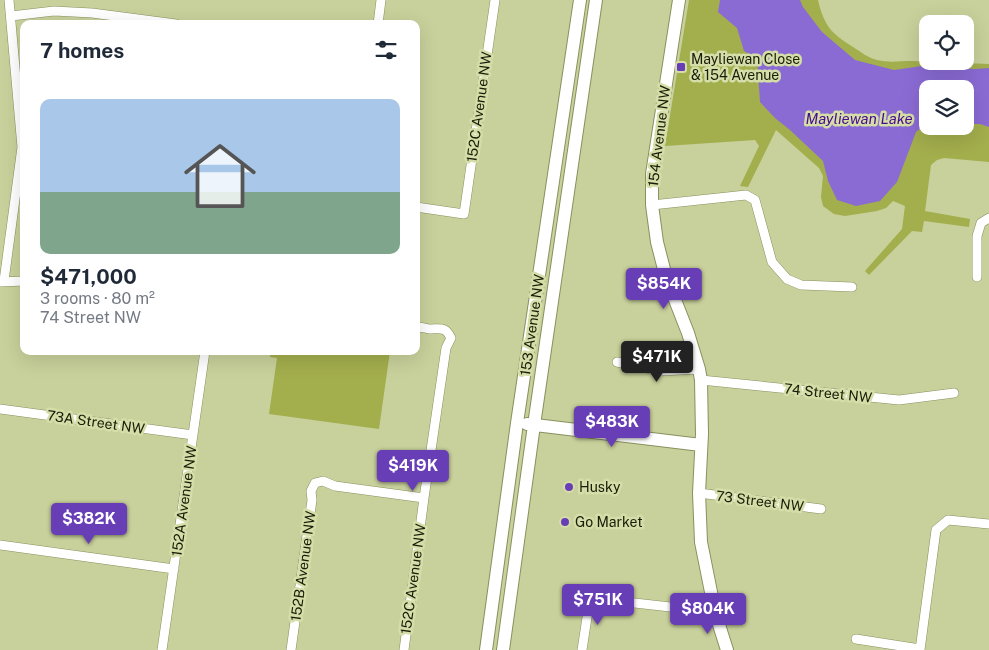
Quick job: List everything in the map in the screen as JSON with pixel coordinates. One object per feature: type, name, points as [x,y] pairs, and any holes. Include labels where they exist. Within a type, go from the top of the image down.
[{"type":"main road","name":"153 Avenue NW","points":[[486,650],[517,423],[580,0]]},
{"type":"main road","name":"153 Avenue NW","points":[[503,650],[596,0]]},
{"type":"main road","name":"154 Avenue NW","points":[[679,0],[652,174],[652,205],[656,242],[666,277],[688,333],[700,375],[702,434],[699,493],[701,542],[715,612],[727,650]]},
{"type":"main road","points":[[517,423],[701,445]]},
{"type":"street","points":[[9,0],[20,114]]},
{"type":"street","points":[[378,20],[381,0]]},
{"type":"street","name":"152C Avenue NW","points":[[420,208],[464,214],[494,0]]},
{"type":"street","points":[[11,16],[54,11],[83,12],[145,20]]},
{"type":"street","points":[[20,166],[2,282],[20,281]]},
{"type":"street","points":[[652,205],[746,195],[754,200],[772,262],[787,278],[801,285],[852,287]]},
{"type":"street","points":[[977,277],[977,236],[985,221]]},
{"type":"street","name":"152C Avenue NW","points":[[404,650],[446,348],[451,338],[448,331],[441,328],[420,328]]},
{"type":"street","name":"152A Avenue NW","points":[[162,650],[204,355]]},
{"type":"street","name":"74 Street NW","points":[[617,362],[661,371],[899,400],[954,393]]},
{"type":"street","name":"73A Street NW","points":[[0,409],[193,435]]},
{"type":"street","name":"152B Avenue NW","points":[[291,650],[312,500],[311,491],[315,483],[323,482],[335,486],[424,498]]},
{"type":"street","name":"73 Street NW","points":[[699,493],[821,509]]},
{"type":"street","points":[[856,639],[920,649],[936,530],[948,520],[989,524]]},
{"type":"street","points":[[0,545],[174,569]]},
{"type":"street","points":[[582,650],[590,598],[715,612]]},
{"type":"green space","points":[[689,0],[818,0],[826,23],[834,33],[865,55],[874,59],[890,62],[919,61],[919,70],[974,70],[974,63],[989,64],[989,162],[944,158],[937,160],[931,165],[925,211],[970,219],[969,227],[924,221],[922,232],[912,231],[869,275],[865,271],[902,229],[905,206],[893,201],[886,208],[877,211],[845,216],[834,214],[823,206],[821,197],[823,176],[819,168],[776,130],[748,187],[740,186],[759,146],[755,140],[665,146]]},
{"type":"green space","points":[[270,355],[389,355],[379,429],[269,414],[277,358],[270,357]]},
{"type":"water","name":"Mayliewan Lake","points":[[720,0],[800,0],[822,32],[855,60],[894,70],[919,66],[919,70],[974,70],[989,68],[989,127],[974,124],[974,80],[919,80],[919,130],[916,132],[897,182],[880,201],[856,206],[837,200],[828,181],[823,161],[760,102],[757,58],[744,51],[737,28],[718,12]]},
{"type":"place","name":"Mayliewan Close & 154 Avenue","points":[[681,67]]},
{"type":"place","name":"Husky","points":[[569,487]]},
{"type":"place","name":"Go Market","points":[[565,522]]}]
